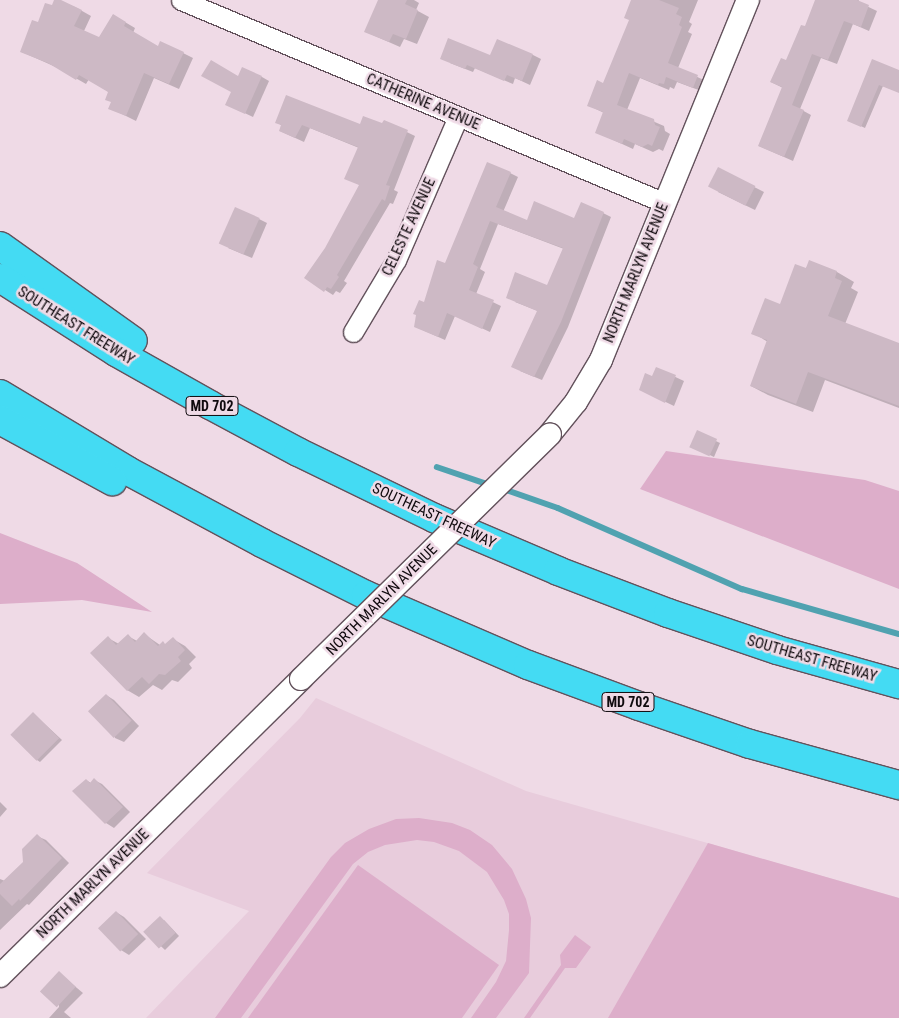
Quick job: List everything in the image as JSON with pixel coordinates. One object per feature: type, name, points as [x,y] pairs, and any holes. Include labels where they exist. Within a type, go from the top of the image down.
[{"type":"highway","points":[[0,246],[90,311],[214,396],[300,447],[434,518]]},
{"type":"highway","name":"SOUTHEAST FREEWAY","points":[[0,278],[116,352],[210,405],[298,452],[434,518],[558,571],[668,613],[777,650],[899,684]]},
{"type":"highway","name":"MD 702","points":[[0,394],[128,471],[262,543],[366,595],[528,665],[639,706],[750,744],[899,785]]},
{"type":"highway","points":[[0,420],[36,442],[121,486],[259,550],[366,595]]},
{"type":"street","name":"CATHERINE AVENUE","points":[[181,0],[458,118],[665,203]]},
{"type":"street","name":"NORTH MARLYN AVENUE","points":[[0,976],[550,434],[576,402],[601,360],[748,0]]},
{"type":"street","name":"CELESTE AVENUE","points":[[353,332],[396,260],[458,118]]},
{"type":"shaded area","points":[[666,451],[865,480],[899,491],[899,589],[640,489]]},
{"type":"shaded area","points":[[0,533],[77,563],[152,612],[82,600],[0,604]]},
{"type":"shaded area","points":[[316,698],[526,791],[899,898],[899,1018],[146,1018],[249,911],[147,873],[300,718]]},
{"type":"shaded area","points":[[419,818],[452,823],[470,830],[492,845],[512,869],[526,899],[531,918],[529,973],[496,1018],[471,1018],[496,982],[506,961],[509,914],[504,900],[487,872],[459,851],[434,842],[417,840],[385,845],[368,852],[353,864],[241,1018],[215,1018],[331,857],[345,843],[369,829],[396,819]]},
{"type":"shaded area","points":[[708,843],[899,898],[899,1018],[608,1018]]},
{"type":"shaded area","points":[[358,865],[499,965],[462,1018],[248,1018]]},
{"type":"shaded area","points":[[575,935],[591,947],[576,968],[565,968],[530,1018],[524,1018],[561,965],[560,955]]},
{"type":"building","points":[[54,0],[61,0],[82,10],[74,26],[99,37],[113,14],[126,22],[124,26],[158,46],[160,41],[184,52],[169,84],[144,73],[126,116],[108,109],[111,102],[105,100],[108,92],[79,75],[76,80],[48,63],[20,52],[32,20],[38,22],[45,3],[52,5]]},
{"type":"building","points":[[378,0],[407,0],[405,4],[418,10],[406,39],[393,34],[389,42],[364,32]]},
{"type":"building","points":[[631,0],[659,0],[679,8],[676,14],[682,17],[679,25],[682,27],[668,63],[698,75],[693,88],[666,77],[664,84],[659,83],[658,85],[629,73],[617,105],[654,119],[655,125],[660,127],[652,146],[648,144],[642,147],[624,139],[622,144],[595,133],[603,112],[587,106],[597,80],[603,83],[629,20],[624,18]]},
{"type":"building","points":[[815,0],[857,0],[869,5],[861,27],[844,21],[828,60],[812,54],[792,105],[804,110],[784,157],[758,146],[782,87],[770,82],[781,58],[786,60],[801,25],[805,26]]},
{"type":"building","points":[[448,38],[490,55],[497,39],[533,54],[522,81],[507,75],[504,81],[467,65],[465,69],[440,59]]},
{"type":"building","points":[[872,59],[899,70],[899,93],[879,85],[861,127],[847,121]]},
{"type":"building","points":[[211,60],[238,76],[242,67],[262,76],[245,114],[225,105],[231,92],[201,76]]},
{"type":"building","points":[[286,95],[360,124],[363,116],[382,123],[384,120],[408,130],[386,185],[390,186],[385,201],[382,199],[337,275],[339,277],[331,289],[327,287],[324,292],[304,278],[325,248],[359,185],[344,179],[358,147],[302,125],[295,138],[279,131],[281,125],[275,123]]},
{"type":"building","points":[[487,162],[511,172],[496,207],[527,220],[534,201],[574,218],[581,202],[604,212],[561,322],[534,377],[511,367],[537,311],[506,298],[515,272],[547,285],[563,248],[490,221],[473,264],[478,267],[469,290],[494,300],[482,329],[447,313],[438,337],[414,327],[416,315],[413,314],[419,300],[424,302],[437,260],[445,263]]},
{"type":"building","points":[[718,167],[755,186],[745,206],[708,187]]},
{"type":"building","points":[[235,207],[260,218],[243,255],[219,244]]},
{"type":"building","points":[[809,260],[837,271],[835,278],[842,281],[828,316],[899,343],[899,406],[808,372],[796,404],[750,386],[767,340],[751,334],[765,298],[780,304],[795,264],[806,268]]},
{"type":"building","points":[[656,367],[676,375],[665,403],[639,390],[645,373],[652,376]]},
{"type":"building","points":[[697,430],[717,439],[709,456],[689,447]]},
{"type":"building","points":[[144,632],[158,646],[163,641],[165,644],[173,637],[185,650],[178,657],[181,661],[165,675],[159,674],[149,684],[142,677],[127,691],[90,653],[108,636],[116,645],[128,634],[135,642]]},
{"type":"building","points":[[106,694],[132,721],[114,738],[88,711]]},
{"type":"building","points":[[33,712],[59,738],[37,761],[10,735]]},
{"type":"building","points":[[94,778],[123,807],[105,824],[72,791],[86,779],[90,783]]},
{"type":"building","points":[[37,834],[62,858],[20,901],[19,899],[12,906],[0,894],[0,884],[23,862],[22,849]]},
{"type":"building","points":[[116,911],[138,934],[120,951],[98,928]]},
{"type":"building","points":[[160,916],[176,933],[159,949],[143,932]]},
{"type":"building","points":[[59,971],[76,987],[57,1007],[40,991]]},
{"type":"waterway","points":[[437,467],[490,485]]},
{"type":"waterway","points":[[501,488],[558,508],[742,589],[899,634]]}]
